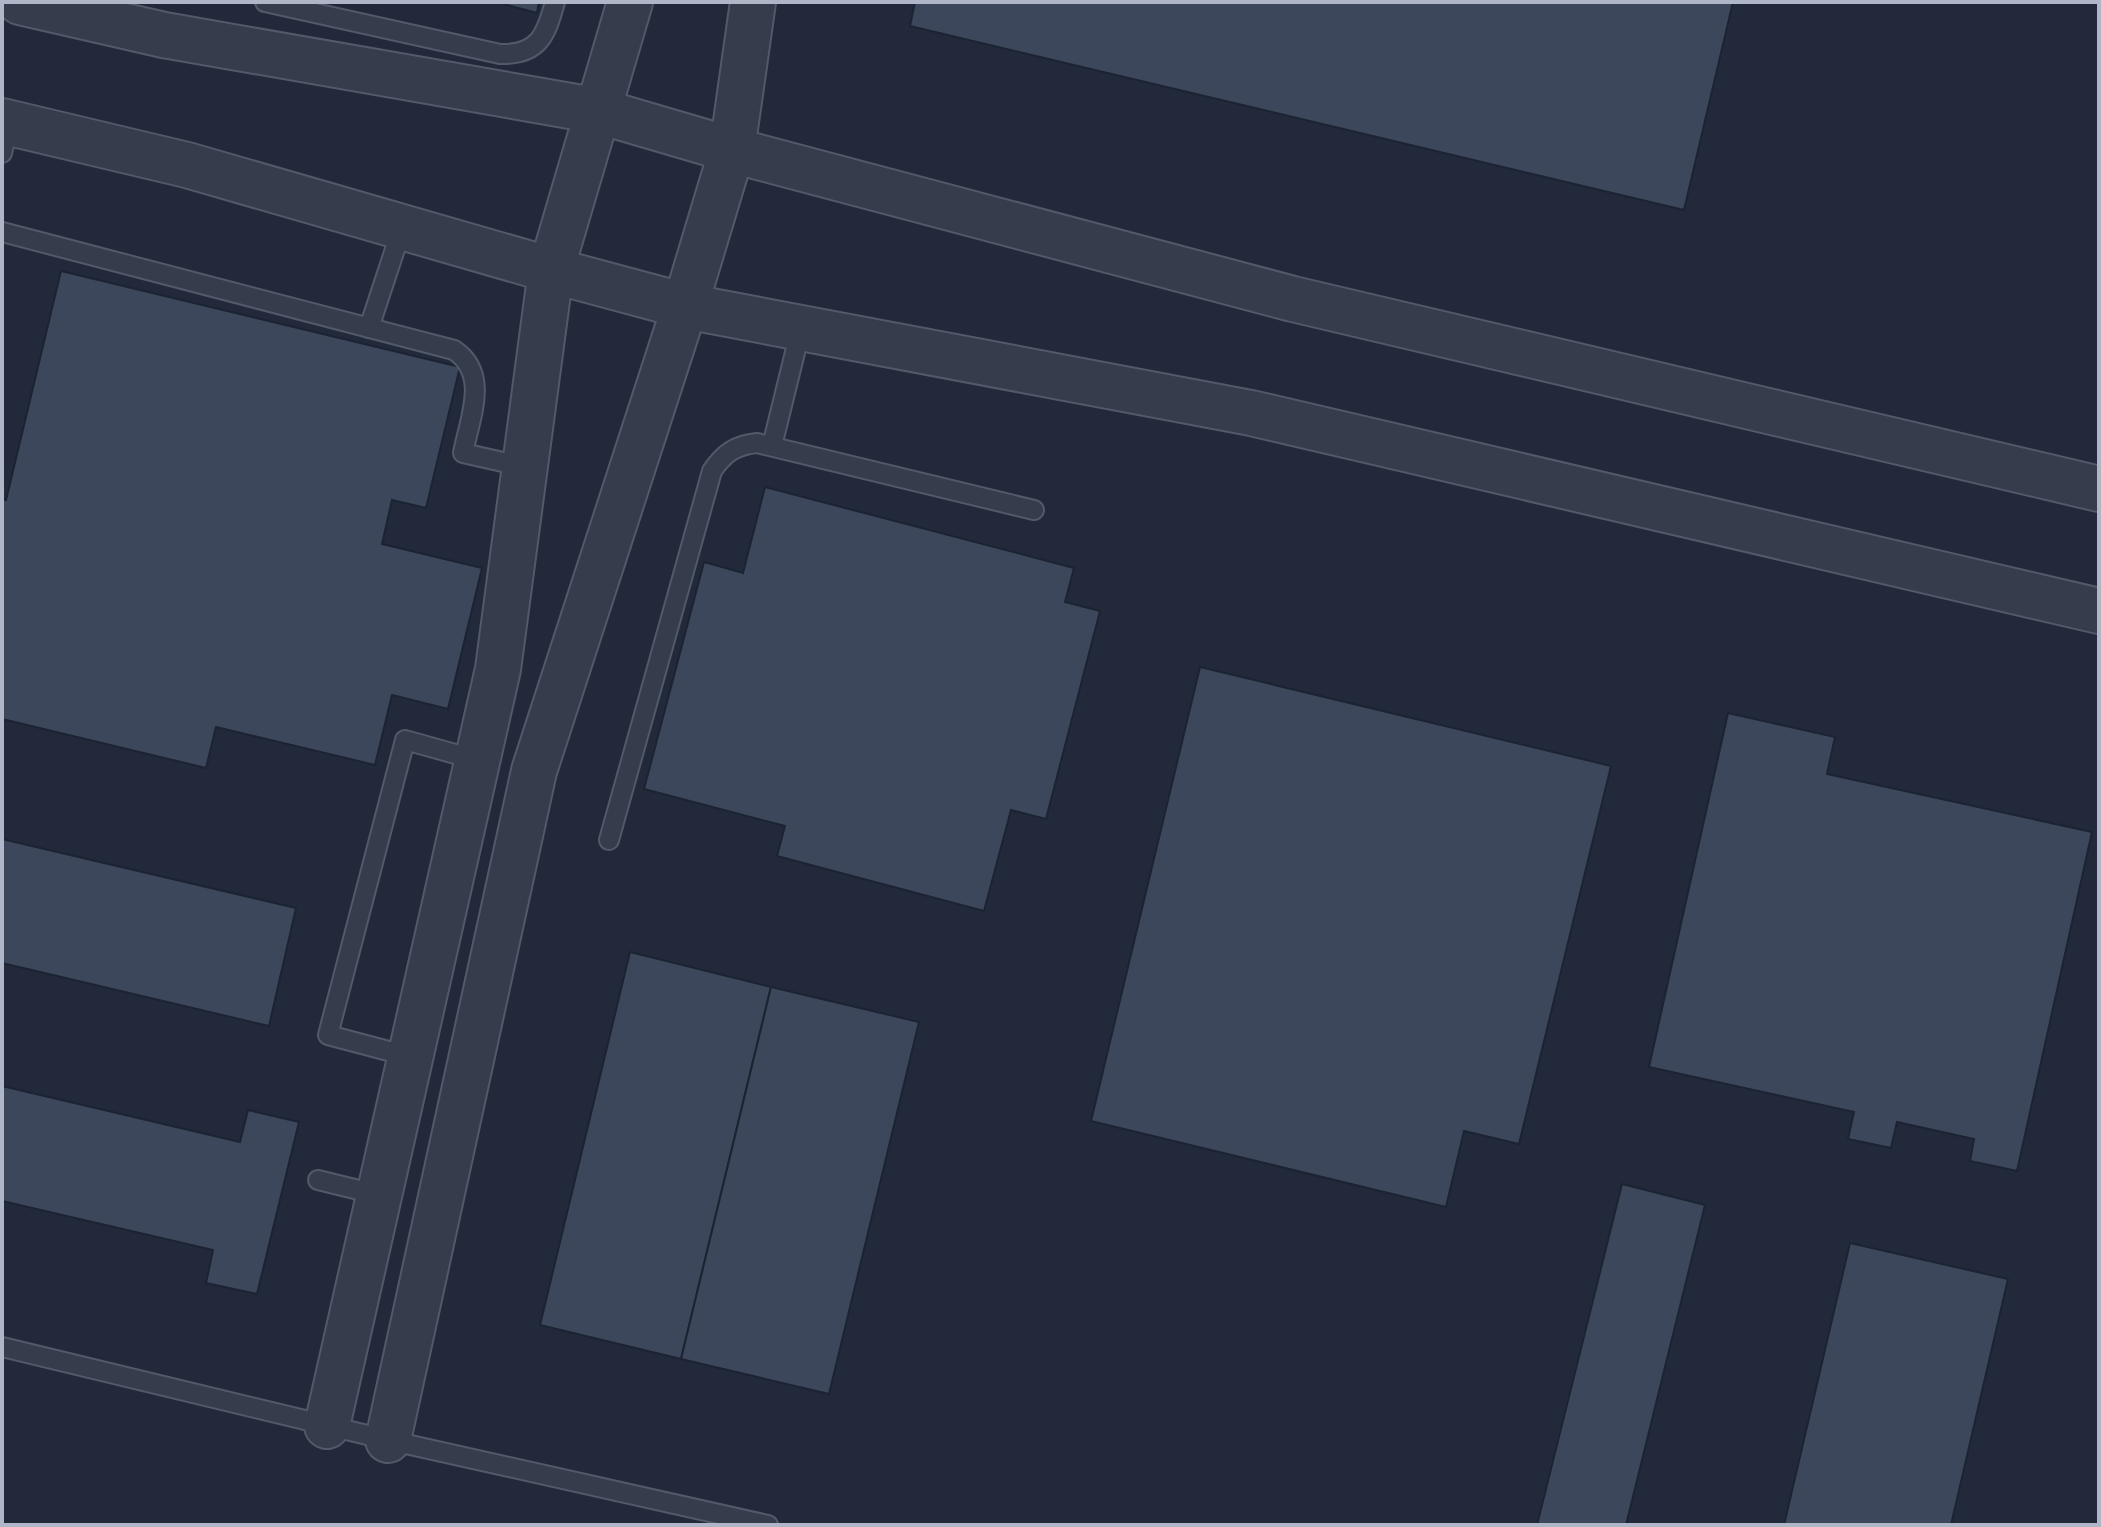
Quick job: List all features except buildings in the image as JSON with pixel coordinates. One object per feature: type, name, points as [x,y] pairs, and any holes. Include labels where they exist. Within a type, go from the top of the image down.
[{"type":"street","points":[[20,2],[164,35],[599,111],[732,150],[1293,299],[2099,489]]},
{"type":"street","points":[[327,1426],[498,669],[551,270],[630,2]]},
{"type":"street","points":[[388,1440],[534,771],[685,306],[732,150],[753,2]]},
{"type":"street","points":[[4,132],[187,165],[685,306],[1251,413],[2099,611]]},
{"type":"lane","points":[[265,2],[500,54],[527,50],[545,33],[555,2]]},
{"type":"lane","points":[[369,328],[402,227]]},
{"type":"lane","points":[[2,232],[454,350],[463,356],[475,374],[476,385],[463,453],[525,467]]},
{"type":"lane","points":[[772,446],[801,328]]},
{"type":"lane","points":[[609,840],[712,471],[721,457],[733,448],[757,443],[1034,510]]},
{"type":"lane","points":[[411,1057],[328,1035],[405,740],[477,760]]},
{"type":"lane","points":[[318,1180],[379,1195]]},
{"type":"lane","points":[[2,1347],[327,1426],[768,1525]]}]
